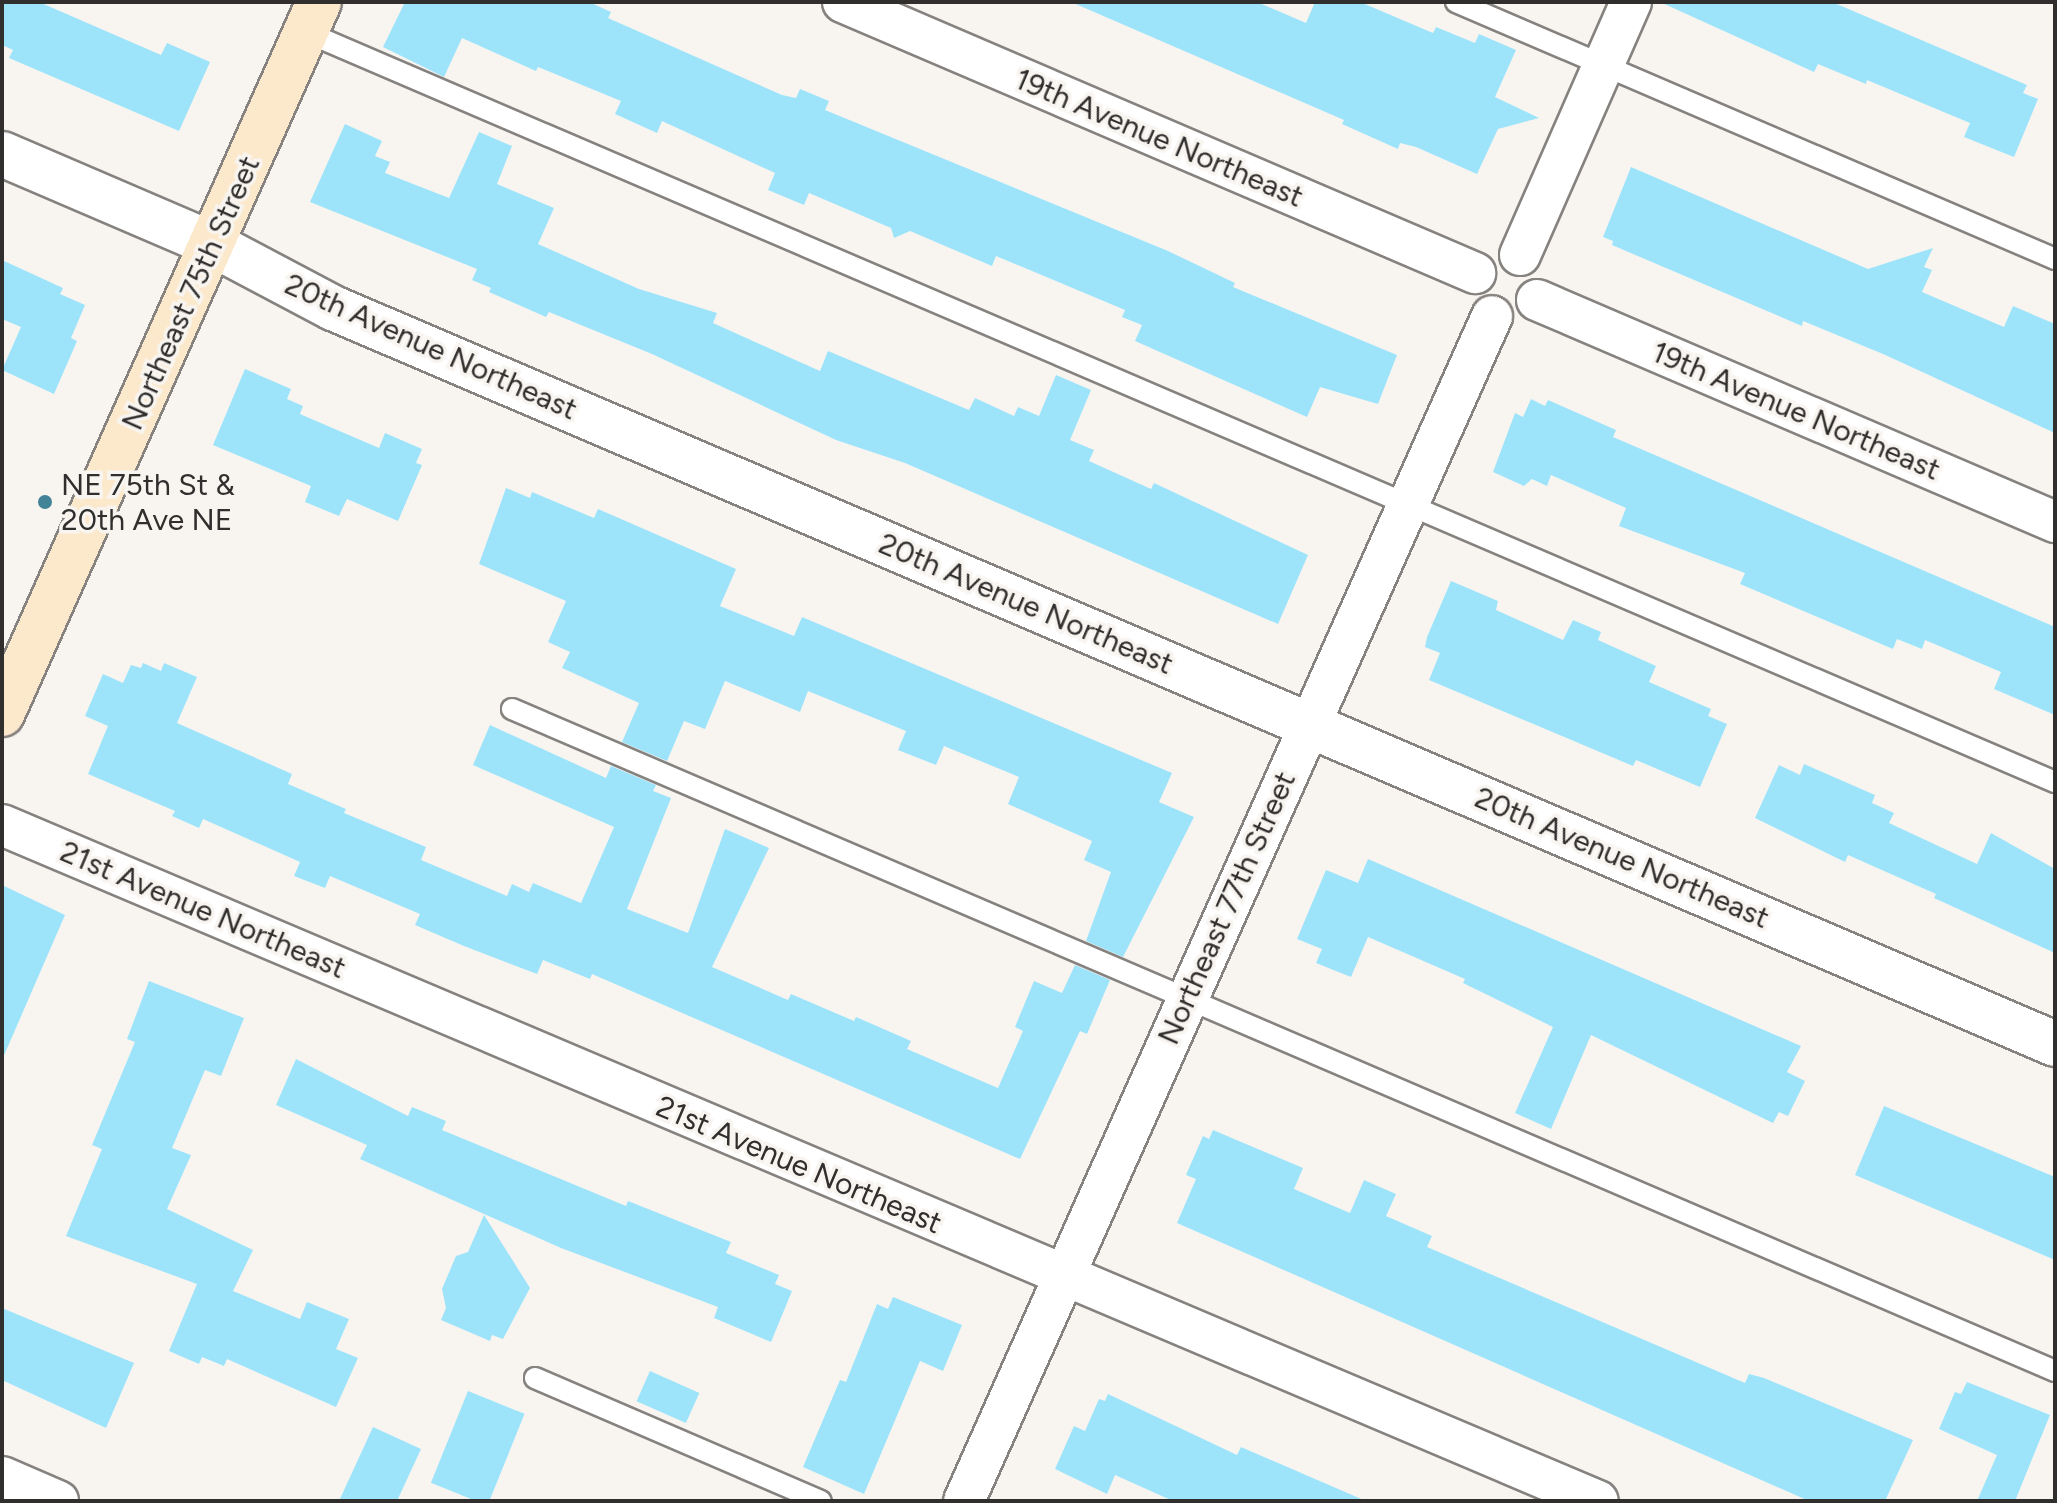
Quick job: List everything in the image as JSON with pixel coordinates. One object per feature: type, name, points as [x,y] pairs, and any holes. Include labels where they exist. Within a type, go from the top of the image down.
[{"type":"main road","name":"Northeast 75th Street","points":[[2,714],[214,245],[312,17]]},
{"type":"street","name":"19th Avenue Northeast","points":[[843,2],[1475,273]]},
{"type":"street","points":[[1520,255],[1631,2]]},
{"type":"street","name":"20th Avenue Northeast","points":[[2,154],[214,245],[348,314],[2055,1044]]},
{"type":"street","points":[[1520,255],[1538,274],[1537,300],[1518,318],[1492,316],[1475,296],[1475,273],[1490,256],[1520,255]]},
{"type":"street","name":"19th Avenue Northeast","points":[[1537,300],[2055,522]]},
{"type":"street","name":"Northeast 77th Street","points":[[964,1501],[1186,996],[1492,316]]},
{"type":"street","name":"21st Avenue Northeast","points":[[2,825],[1063,1278],[1127,1299],[1598,1501]]},
{"type":"street","points":[[2,1477],[58,1501]]},
{"type":"lane","points":[[1456,2],[2055,259]]},
{"type":"lane","points":[[312,17],[1407,503],[2055,782]]},
{"type":"lane","points":[[512,709],[2055,1371]]},
{"type":"lane","points":[[535,1378],[821,1501]]},
{"type":"building","points":[[2,2],[39,2],[161,55],[167,43],[210,62],[179,131],[9,58],[13,50],[2,45]]},
{"type":"building","points":[[405,2],[589,2],[611,12],[608,18],[782,95],[796,98],[800,89],[829,101],[825,110],[1168,251],[1235,283],[1233,287],[1397,355],[1378,404],[1320,387],[1307,417],[1135,341],[1142,325],[1122,317],[1125,310],[996,256],[992,266],[910,231],[894,238],[891,228],[809,193],[804,205],[768,190],[775,173],[662,121],[657,133],[615,114],[621,101],[538,67],[536,71],[462,38],[444,77],[383,47]]},
{"type":"building","points":[[1071,2],[1257,2],[1306,23],[1315,2],[1360,2],[1433,33],[1436,27],[1475,43],[1479,34],[1516,50],[1495,97],[1539,118],[1498,129],[1477,174],[1416,147],[1400,143],[1398,149],[1342,124],[1344,120]]},
{"type":"building","points":[[1660,2],[1832,2],[2027,85],[2023,93],[2038,99],[2014,157],[1964,137],[1970,123],[1867,80],[1866,84],[1818,64],[1814,72]]},
{"type":"building","points":[[345,124],[382,141],[375,156],[390,162],[385,173],[449,198],[479,132],[512,146],[497,184],[554,208],[538,244],[639,289],[717,313],[713,323],[820,371],[828,351],[969,410],[975,398],[1014,416],[1018,407],[1039,416],[1056,375],[1091,390],[1070,440],[1094,450],[1089,461],[1151,489],[1154,483],[1308,555],[1278,624],[905,463],[836,440],[652,354],[549,312],[546,317],[489,292],[491,288],[472,280],[477,269],[310,202]]},
{"type":"building","points":[[1631,167],[1868,269],[1933,248],[1924,267],[1932,270],[1922,292],[2004,327],[2013,306],[2055,324],[2055,433],[1883,354],[1803,321],[1802,326],[1612,245],[1613,241],[1603,237]]},
{"type":"building","points":[[2,260],[63,288],[60,294],[85,305],[71,338],[77,341],[54,394],[2,370],[21,327],[2,319]]},
{"type":"building","points":[[245,369],[291,389],[287,399],[303,406],[300,414],[379,448],[385,433],[422,449],[416,463],[422,465],[398,521],[347,499],[339,516],[305,502],[311,486],[213,445]]},
{"type":"building","points":[[1531,399],[1545,406],[1548,400],[1616,430],[1613,437],[2055,627],[2055,715],[1994,689],[2001,672],[1925,640],[1922,649],[1897,639],[1893,649],[1740,584],[1745,573],[1619,526],[1626,508],[1551,475],[1547,486],[1532,479],[1524,486],[1493,472],[1515,413],[1523,417]]},
{"type":"building","points":[[506,488],[530,498],[532,492],[594,518],[598,509],[736,569],[720,606],[794,636],[802,617],[1172,773],[1159,802],[1194,817],[1123,957],[1086,941],[1111,872],[1084,860],[1092,841],[1008,804],[1019,777],[944,746],[936,765],[898,750],[906,731],[808,691],[800,712],[725,681],[705,729],[684,721],[667,761],[622,742],[639,703],[562,668],[570,652],[548,642],[566,601],[479,564]]},
{"type":"building","points":[[1451,581],[1498,601],[1496,610],[1563,640],[1573,620],[1601,632],[1598,640],[1656,666],[1649,682],[1711,709],[1708,716],[1727,724],[1700,787],[1636,760],[1633,766],[1429,680],[1440,653],[1425,647],[1427,637]]},
{"type":"building","points":[[143,663],[161,671],[164,663],[197,677],[177,723],[292,774],[288,784],[346,809],[344,813],[426,847],[421,860],[507,896],[512,884],[529,892],[533,883],[581,903],[614,827],[473,765],[490,725],[606,778],[611,766],[656,785],[653,791],[671,798],[627,909],[688,933],[725,829],[769,848],[712,967],[788,1000],[791,994],[854,1021],[856,1017],[911,1041],[907,1049],[998,1088],[1023,1031],[1015,1027],[1034,981],[1062,993],[1075,965],[1110,980],[1087,1034],[1080,1031],[1020,1159],[592,974],[590,979],[543,960],[537,974],[415,925],[420,914],[330,876],[325,888],[294,876],[300,862],[203,819],[199,828],[172,816],[175,811],[88,774],[108,726],[85,716],[103,674],[123,683],[131,665],[141,668]]},
{"type":"building","points":[[1804,764],[1875,795],[1872,803],[1894,813],[1889,823],[1977,864],[1991,833],[2055,869],[2055,953],[1934,898],[1936,894],[1848,855],[1845,862],[1755,818],[1779,765],[1800,775]]},
{"type":"building","points":[[1368,859],[1801,1046],[1787,1072],[1805,1081],[1788,1116],[1779,1112],[1773,1123],[1591,1035],[1551,1129],[1515,1113],[1553,1027],[1463,983],[1465,979],[1368,937],[1351,977],[1316,963],[1322,949],[1297,939],[1326,870],[1358,883]]},
{"type":"building","points":[[2,885],[65,915],[2,1060]]},
{"type":"building","points":[[149,981],[244,1018],[221,1076],[205,1070],[172,1148],[191,1155],[167,1209],[253,1250],[233,1291],[300,1319],[307,1302],[349,1319],[336,1349],[358,1358],[336,1407],[227,1359],[224,1366],[202,1357],[199,1364],[169,1351],[197,1284],[66,1236],[102,1149],[92,1145],[135,1042],[127,1039]]},
{"type":"building","points":[[296,1059],[408,1116],[412,1107],[446,1121],[442,1130],[626,1206],[628,1201],[731,1242],[726,1253],[779,1275],[775,1284],[792,1291],[771,1342],[714,1318],[718,1307],[561,1248],[360,1159],[367,1145],[276,1105]]},
{"type":"building","points":[[1884,1106],[2055,1177],[2055,1260],[1855,1175]]},
{"type":"building","points":[[1213,1130],[1303,1168],[1294,1189],[1350,1213],[1364,1180],[1396,1194],[1386,1216],[1432,1236],[1427,1247],[1745,1383],[1749,1374],[1764,1378],[1913,1440],[1885,1501],[1809,1501],[1177,1223],[1196,1179],[1186,1175],[1203,1136],[1209,1139]]},
{"type":"building","points":[[484,1215],[530,1288],[503,1339],[492,1335],[490,1341],[441,1320],[446,1308],[442,1289],[456,1256],[468,1252]]},
{"type":"building","points":[[893,1297],[962,1325],[943,1371],[920,1361],[864,1494],[803,1467],[840,1380],[846,1382],[877,1304],[888,1309]]},
{"type":"building","points":[[2,1308],[134,1363],[106,1428],[2,1380]]},
{"type":"building","points":[[650,1371],[699,1393],[686,1423],[637,1401]]},
{"type":"building","points":[[1967,1382],[2050,1415],[2015,1501],[1977,1501],[1997,1455],[1939,1429],[1955,1392],[1961,1394]]},
{"type":"building","points":[[468,1391],[525,1414],[489,1501],[476,1501],[431,1483]]},
{"type":"building","points":[[1108,1394],[1237,1455],[1241,1447],[1366,1501],[1173,1501],[1115,1475],[1107,1494],[1055,1469],[1074,1426],[1085,1431],[1099,1399],[1105,1401]]},
{"type":"building","points":[[373,1427],[421,1449],[397,1501],[339,1501]]},
{"type":"place","name":"NE 75th St & 20th Ave NE","points":[[45,502]]}]
